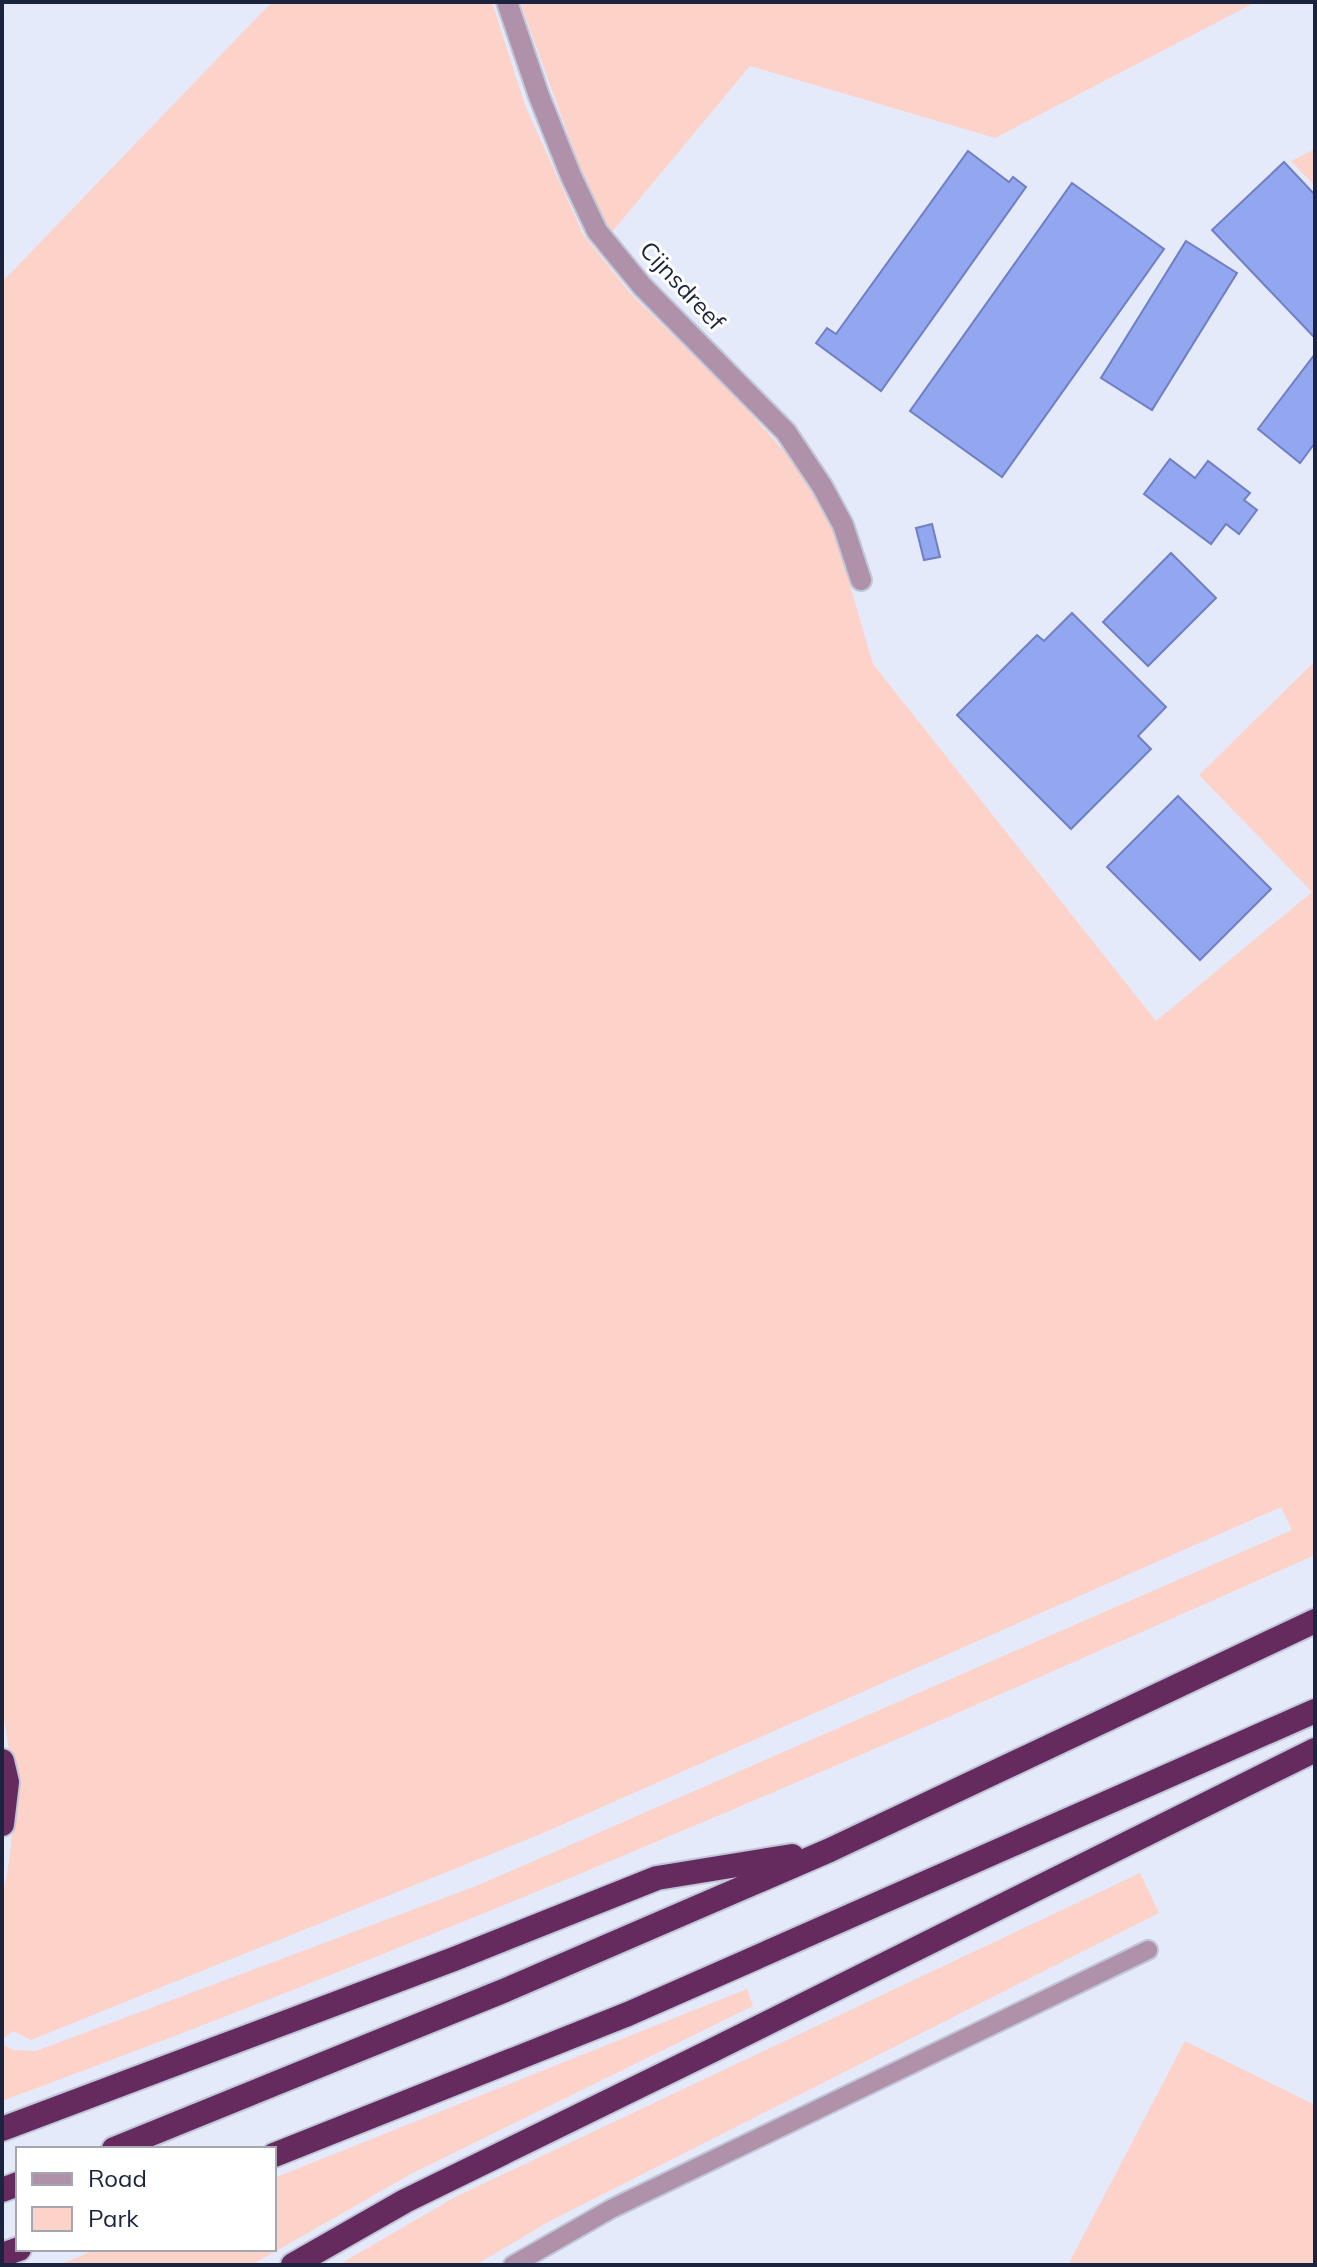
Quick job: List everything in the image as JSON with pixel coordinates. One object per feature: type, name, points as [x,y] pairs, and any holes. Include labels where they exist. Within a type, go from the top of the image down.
[{"type":"highway","points":[[119,2147],[508,1989],[830,1850],[1315,1621]]},
{"type":"highway","points":[[276,2154],[628,2014],[1315,1711]]},
{"type":"highway","points":[[293,2265],[405,2201],[1315,1750]]},
{"type":"highway","points":[[2,1761],[7,1782],[2,1824]]},
{"type":"highway","points":[[2,2129],[454,1959],[657,1878],[830,1850]]},
{"type":"street","name":"Cijnsdreef","points":[[507,2],[544,110],[597,231],[642,286],[786,432],[822,486],[843,525],[861,580]]},
{"type":"lane","points":[[513,2265],[611,2209],[1148,1950]]},
{"type":"green space","points":[[272,2],[492,2],[525,105],[583,234],[631,294],[736,397],[800,469],[832,524],[873,664],[1156,1021],[1312,892],[1199,775],[1315,661],[1315,1555],[663,1839],[334,1974],[2,2101],[2,1895],[10,1850],[12,1802],[2,1709],[2,282]],"holes":[[[1281,1507],[1292,1530],[481,1884],[36,2051],[14,2050],[4,2045],[3,2039],[13,2031],[31,2040],[541,1834]]]},
{"type":"green space","points":[[520,2],[1256,2],[995,138],[750,66],[612,232],[597,215]]},
{"type":"green space","points":[[1315,149],[1315,186],[1291,161]]},
{"type":"green space","points":[[1140,1873],[1159,1913],[548,2222],[476,2265],[338,2265],[457,2196]]},
{"type":"green space","points":[[747,1989],[753,2006],[411,2174],[252,2265],[58,2265],[93,2251],[276,2251],[276,2177]]},
{"type":"green space","points":[[1185,2041],[1315,2105],[1315,2265],[1068,2265]]},
{"type":"building","points":[[968,151],[1009,182],[1013,177],[1026,187],[881,391],[816,343],[827,328],[836,334]]},
{"type":"building","points":[[1284,162],[1315,195],[1314,337],[1212,230]]},
{"type":"building","points":[[1072,183],[1164,249],[1002,477],[910,411]]},
{"type":"building","points":[[1186,241],[1237,273],[1152,410],[1101,378]]},
{"type":"building","points":[[1315,354],[1315,443],[1300,463],[1258,429]]},
{"type":"building","points":[[1170,459],[1195,478],[1208,461],[1250,493],[1244,500],[1257,510],[1239,534],[1226,524],[1211,544],[1144,494]]},
{"type":"building","points":[[932,524],[940,557],[924,560],[916,528]]},
{"type":"building","points":[[1171,553],[1216,598],[1148,666],[1103,622]]},
{"type":"building","points":[[1072,613],[1166,707],[1138,736],[1151,749],[1071,829],[957,715],[1037,635],[1044,641]]},
{"type":"building","points":[[1178,796],[1271,889],[1200,960],[1107,867]]}]
